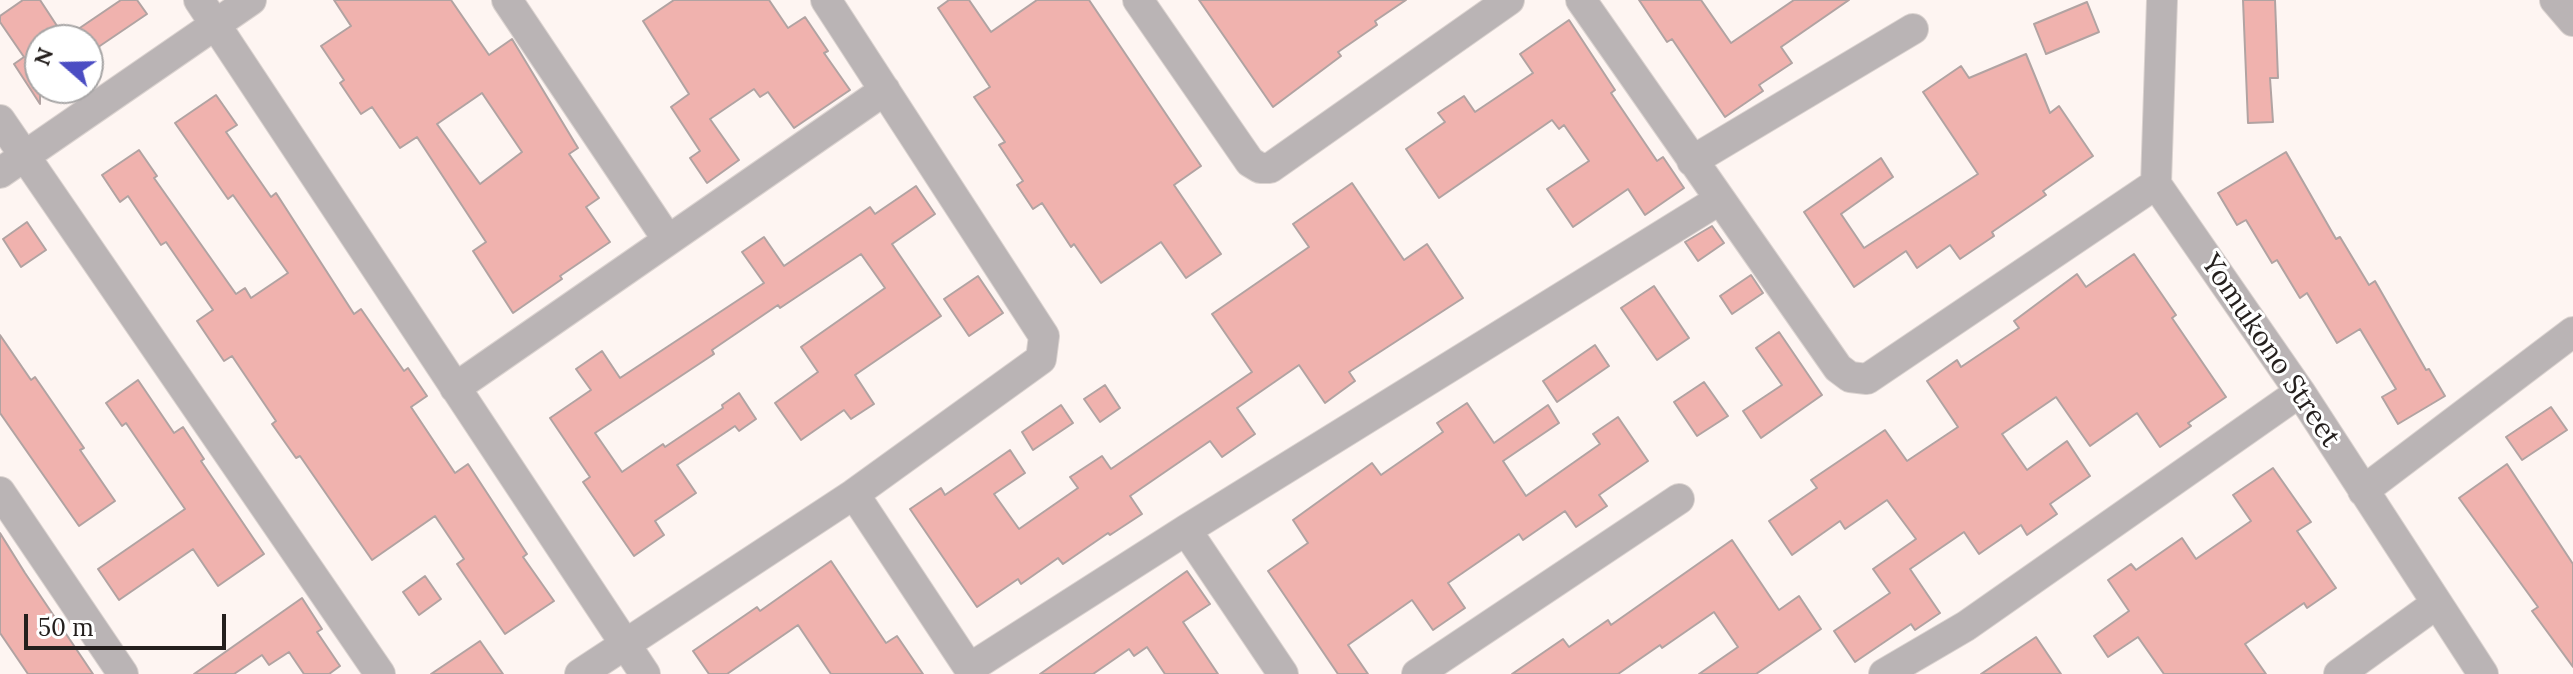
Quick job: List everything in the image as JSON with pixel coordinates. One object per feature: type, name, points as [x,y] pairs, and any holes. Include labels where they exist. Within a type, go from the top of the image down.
[{"type":"street","points":[[12,165],[207,12],[251,0]]},
{"type":"street","points":[[507,0],[668,240]]},
{"type":"street","points":[[580,674],[854,494],[1041,359],[1045,347],[1044,336],[826,0]]},
{"type":"street","points":[[1138,0],[1250,162],[1260,168],[1270,168],[1509,0]]},
{"type":"street","points":[[1581,0],[1838,368],[1850,377],[1867,379],[2156,184],[2162,0]]},
{"type":"street","points":[[2555,0],[2573,21]]},
{"type":"street","points":[[207,12],[645,674]]},
{"type":"street","points":[[1692,161],[1913,29]]},
{"type":"street","points":[[455,388],[885,90]]},
{"type":"street","points":[[0,120],[12,165],[380,674]]},
{"type":"street","name":"Yomukono Street","points":[[2156,184],[2300,392],[2483,674]]},
{"type":"street","points":[[854,494],[972,671],[1186,530],[1719,200]]},
{"type":"street","points":[[2363,491],[2569,342]]},
{"type":"street","points":[[1884,674],[1966,626],[2300,392]]},
{"type":"street","points":[[0,492],[123,674]]},
{"type":"street","points":[[1417,674],[1679,499]]},
{"type":"street","points":[[1186,530],[1283,674]]},
{"type":"street","points":[[2339,674],[2436,604]]},
{"type":"building","points":[[23,0],[40,0],[56,24],[24,24],[24,57],[0,22],[0,16]]},
{"type":"building","points":[[121,0],[137,0],[147,14],[104,43],[104,24],[86,24]]},
{"type":"building","points":[[334,0],[451,0],[489,55],[512,39],[578,148],[569,154],[599,198],[586,207],[610,242],[513,313],[473,251],[486,242],[417,137],[400,148],[372,107],[361,114],[340,83],[344,80],[321,46],[351,26]],"holes":[[[482,93],[522,152],[480,184],[437,124]]]},
{"type":"building","points":[[674,0],[769,0],[788,28],[805,17],[828,51],[824,53],[850,90],[794,128],[768,92],[760,97],[754,89],[710,119],[739,160],[707,183],[690,158],[700,151],[671,107],[689,94],[643,21]]},
{"type":"building","points":[[949,0],[969,0],[991,32],[1037,0],[1089,0],[1201,166],[1174,185],[1221,254],[1186,278],[1161,242],[1101,283],[1074,244],[1071,247],[1042,203],[1033,209],[1017,185],[1023,181],[999,145],[1005,142],[974,97],[990,87],[938,8]]},
{"type":"building","points":[[1199,0],[1406,0],[1375,21],[1377,25],[1338,52],[1341,56],[1273,107]]},
{"type":"building","points":[[1639,0],[1701,0],[1731,43],[1794,0],[1849,0],[1781,47],[1792,63],[1759,85],[1763,91],[1725,117],[1672,39],[1667,42]]},
{"type":"building","points":[[2243,0],[2275,0],[2278,78],[2270,78],[2273,122],[2248,123]]},
{"type":"building","points":[[2087,2],[2099,32],[2046,54],[2034,24]]},
{"type":"building","points":[[1569,20],[1615,90],[1611,93],[1657,161],[1663,157],[1684,188],[1645,215],[1628,189],[1573,227],[1547,189],[1589,161],[1564,125],[1559,129],[1552,120],[1439,198],[1406,149],[1445,122],[1438,113],[1464,96],[1475,112],[1533,73],[1520,54]]},
{"type":"building","points":[[2026,54],[2050,113],[2059,106],[2093,156],[2043,191],[2046,195],[1992,232],[1994,236],[1960,259],[1950,245],[1917,268],[1906,251],[1854,287],[1804,212],[1881,158],[1893,177],[1841,214],[1864,248],[1978,174],[1923,92],[1961,66],[1969,78]]},
{"type":"building","points":[[24,57],[24,79],[14,64]]},
{"type":"building","points":[[216,95],[237,125],[226,132],[271,197],[276,193],[354,314],[361,309],[404,371],[408,368],[427,396],[411,407],[455,473],[468,464],[527,554],[523,557],[554,601],[505,634],[457,564],[464,559],[435,516],[372,560],[300,456],[296,458],[272,424],[276,421],[232,356],[224,361],[197,321],[213,310],[166,242],[161,245],[128,196],[120,202],[102,175],[139,150],[157,176],[154,178],[236,294],[245,288],[251,298],[288,273],[233,195],[228,199],[175,123]]},
{"type":"building","points":[[2286,152],[2336,239],[2340,237],[2369,285],[2375,281],[2426,370],[2429,369],[2445,396],[2398,424],[2382,397],[2396,389],[2360,329],[2337,343],[2307,293],[2300,298],[2277,260],[2272,263],[2246,220],[2237,225],[2218,193]]},
{"type":"building","points":[[1352,183],[1404,260],[1427,244],[1463,298],[1349,372],[1355,381],[1325,403],[1299,365],[1237,408],[1255,434],[1222,457],[1210,441],[1130,496],[1142,514],[1063,564],[1058,558],[1021,584],[1018,579],[977,607],[910,509],[941,488],[945,495],[1010,450],[1025,473],[994,494],[1019,529],[1078,488],[1070,477],[1102,456],[1111,469],[1252,372],[1212,314],[1309,247],[1293,224]]},
{"type":"building","points":[[916,186],[935,214],[892,244],[941,316],[855,375],[874,404],[851,419],[844,410],[801,440],[775,403],[818,372],[801,347],[885,288],[861,254],[780,308],[778,305],[712,350],[714,354],[595,433],[622,472],[723,408],[722,405],[739,393],[756,419],[739,431],[735,426],[677,465],[696,493],[655,521],[664,535],[634,556],[583,482],[590,477],[550,418],[591,390],[576,369],[602,351],[620,378],[764,283],[742,252],[764,237],[784,266],[870,207],[875,214]]},
{"type":"building","points":[[27,222],[46,250],[21,267],[3,239]]},
{"type":"building","points":[[1712,226],[1724,243],[1698,261],[1685,242]]},
{"type":"building","points":[[2134,254],[2176,315],[2172,318],[2226,397],[2160,447],[2137,413],[2090,446],[2056,397],[2002,434],[2027,470],[2067,441],[2090,476],[2050,504],[2057,514],[2027,535],[2021,525],[1979,554],[1964,532],[1910,569],[1940,613],[1915,630],[1911,624],[1855,662],[1834,631],[1890,593],[1873,569],[1916,539],[1887,500],[1845,529],[1840,521],[1792,555],[1769,521],[1817,488],[1811,480],[1885,430],[1907,461],[1958,427],[1927,381],[1957,360],[1961,367],[2019,328],[2014,321],[2077,274],[2086,287]]},
{"type":"building","points":[[1751,275],[1763,293],[1732,314],[1720,296]]},
{"type":"building","points":[[978,276],[1003,313],[969,336],[944,299]]},
{"type":"building","points":[[1654,286],[1689,338],[1657,360],[1621,308]]},
{"type":"building","points":[[1779,332],[1822,395],[1761,438],[1743,411],[1782,385],[1756,348]]},
{"type":"building","points":[[0,335],[31,380],[35,377],[84,448],[80,450],[115,501],[79,526],[0,413]]},
{"type":"building","points":[[1595,345],[1609,366],[1557,402],[1543,381]]},
{"type":"building","points":[[138,380],[174,433],[183,427],[204,459],[201,461],[264,554],[218,586],[193,549],[119,600],[98,569],[185,509],[126,423],[122,426],[106,403]]},
{"type":"building","points":[[1704,382],[1728,416],[1697,436],[1674,402]]},
{"type":"building","points":[[1105,385],[1120,408],[1100,422],[1084,399]]},
{"type":"building","points":[[1467,403],[1494,443],[1548,405],[1559,423],[1503,461],[1526,496],[1600,444],[1593,434],[1618,417],[1648,461],[1599,495],[1607,506],[1576,527],[1565,511],[1523,540],[1519,534],[1448,583],[1465,608],[1433,630],[1412,600],[1348,645],[1368,674],[1338,674],[1268,571],[1308,543],[1293,520],[1372,463],[1381,475],[1443,432],[1437,423]]},
{"type":"building","points":[[1061,405],[1073,423],[1033,450],[1022,432]]},
{"type":"building","points":[[2551,407],[2567,430],[2522,460],[2506,437]]},
{"type":"building","points":[[2507,464],[2573,564],[2573,667],[2532,611],[2538,607],[2459,498]]},
{"type":"building","points":[[2273,468],[2311,522],[2297,531],[2336,588],[2307,608],[2304,603],[2245,644],[2266,674],[2164,674],[2138,637],[2108,657],[2094,636],[2129,611],[2108,580],[2131,564],[2136,570],[2182,538],[2196,559],[2251,521],[2233,495]]},
{"type":"building","points":[[0,533],[93,674],[28,674],[0,633]]},
{"type":"building","points":[[1732,540],[1779,610],[1799,596],[1821,629],[1756,674],[1699,674],[1738,647],[1714,612],[1618,674],[1512,674],[1563,639],[1569,647],[1608,620],[1611,625]]},
{"type":"building","points":[[831,561],[886,643],[897,636],[923,674],[831,674],[798,625],[727,674],[709,674],[693,651],[757,607],[760,611]]},
{"type":"building","points":[[1187,571],[1210,604],[1183,622],[1218,674],[1165,674],[1147,647],[1134,656],[1129,649],[1093,674],[1040,674]]},
{"type":"building","points":[[425,576],[441,599],[419,615],[403,592]]},
{"type":"building","points":[[302,598],[322,629],[317,632],[340,666],[329,674],[304,674],[289,652],[269,665],[262,655],[234,674],[194,674]]},
{"type":"building","points":[[2036,637],[2061,674],[1981,674]]},
{"type":"building","points":[[480,641],[503,674],[431,674]]}]
